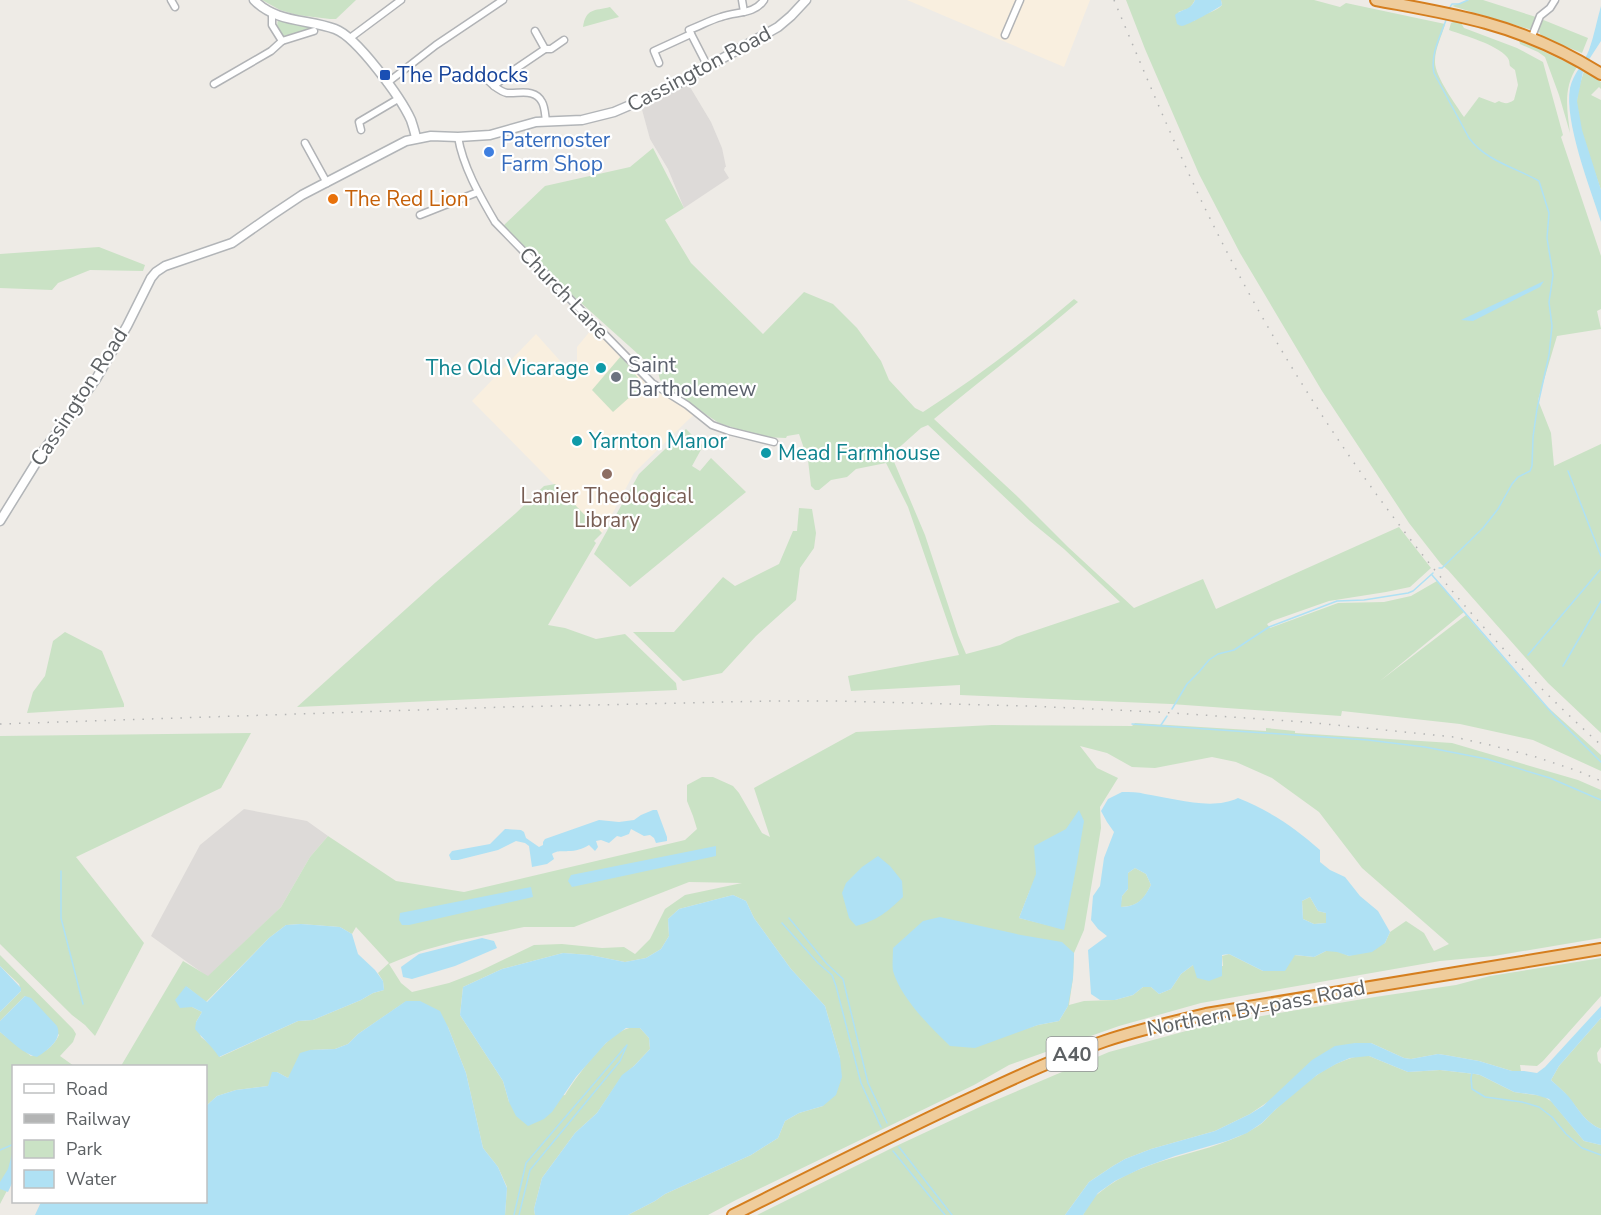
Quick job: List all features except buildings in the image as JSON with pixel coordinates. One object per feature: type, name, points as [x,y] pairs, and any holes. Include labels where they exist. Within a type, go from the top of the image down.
[{"type":"highway","points":[[1376,0],[1443,12],[1486,23],[1531,39],[1596,71]]},
{"type":"highway","name":"Northern By-pass Road","points":[[733,1215],[892,1136],[1051,1061],[1106,1041],[1206,1014],[1601,949]]},
{"type":"street","points":[[254,0],[272,14],[337,29],[350,38],[398,99],[412,122],[416,138]]},
{"type":"street","points":[[387,83],[436,45],[503,0]]},
{"type":"street","points":[[742,0],[744,12]]},
{"type":"street","points":[[708,67],[689,30],[720,17],[753,10],[765,0]]},
{"type":"street","name":"Cassington Road","points":[[0,521],[44,450],[96,380],[156,272],[173,263],[232,243],[309,191],[416,138],[490,135],[523,125],[546,121],[582,120],[614,112],[669,88],[778,27],[806,0]]},
{"type":"street","points":[[1005,35],[1020,0]]},
{"type":"street","points":[[1531,39],[1540,16],[1550,8],[1555,0]]},
{"type":"street","points":[[168,1],[175,7]]},
{"type":"street","points":[[350,38],[398,1]]},
{"type":"street","points":[[272,14],[272,25],[282,41]]},
{"type":"street","points":[[214,84],[271,51],[282,41],[315,31]]},
{"type":"street","points":[[535,31],[545,49]]},
{"type":"street","points":[[659,63],[654,51],[691,34]]},
{"type":"street","points":[[494,87],[545,49],[551,49],[564,40]]},
{"type":"street","points":[[483,76],[501,91],[531,92],[542,101],[546,121]]},
{"type":"street","points":[[359,122],[398,99]]},
{"type":"street","points":[[353,116],[359,122],[361,130]]},
{"type":"street","name":"Church Lane","points":[[458,137],[464,159],[478,192],[495,222],[652,383],[687,405],[712,425],[774,442]]},
{"type":"street","points":[[305,143],[327,183]]},
{"type":"street","points":[[301,155],[309,150]]},
{"type":"street","points":[[420,215],[478,192]]},
{"type":"shaded area","points":[[907,0],[1090,0],[1064,67]]},
{"type":"shaded area","points":[[687,82],[711,122],[722,148],[726,167],[724,170],[729,178],[684,208],[668,169],[650,139],[641,106]]},
{"type":"shaded area","name":"Yarnton Manor","points":[[591,330],[613,344],[647,378],[696,413],[634,473],[602,533],[472,401],[536,334],[571,373],[577,367],[577,347]]},
{"type":"shaded area","points":[[244,809],[307,821],[328,836],[310,857],[281,907],[208,977],[151,936],[200,845]]},
{"type":"green space","points":[[262,0],[356,0],[336,19],[330,19],[297,15],[280,10]]},
{"type":"green space","points":[[1126,0],[1195,0],[1190,8],[1178,12],[1194,21],[1219,8],[1222,5],[1221,0],[1314,0],[1340,7],[1346,3],[1445,24],[1436,51],[1436,67],[1446,90],[1464,117],[1479,97],[1495,103],[1514,100],[1518,85],[1515,70],[1502,52],[1449,30],[1451,23],[1455,21],[1461,23],[1464,28],[1517,48],[1543,62],[1563,135],[1561,137],[1601,256],[1601,309],[1597,311],[1601,329],[1557,336],[1538,400],[1551,433],[1554,466],[1601,444],[1601,733],[1548,683],[1441,564],[1409,523],[1322,391],[1240,253],[1199,174]]},
{"type":"green space","points":[[1469,0],[1483,0],[1536,17],[1532,30],[1452,6]]},
{"type":"green space","points":[[610,7],[619,17],[583,27],[589,13]]},
{"type":"green space","points":[[1541,19],[1588,38],[1582,53],[1542,37],[1539,32]]},
{"type":"green space","points":[[278,20],[323,29],[284,37],[278,29]]},
{"type":"green space","points":[[1519,40],[1577,67],[1568,91],[1570,133],[1545,57],[1520,44]]},
{"type":"green space","points":[[1584,71],[1601,82],[1601,89],[1599,87],[1591,95],[1601,100],[1601,190],[1578,113],[1578,95]]},
{"type":"green space","points":[[653,148],[684,208],[665,220],[691,263],[763,334],[804,292],[833,304],[857,328],[881,361],[889,380],[915,408],[923,412],[1000,358],[1074,299],[1078,302],[934,419],[1134,608],[1203,579],[1216,609],[1399,527],[1431,568],[1410,587],[1329,601],[1272,621],[1267,624],[1270,628],[1338,603],[1384,602],[1411,596],[1437,581],[1464,612],[1380,681],[1466,615],[1543,703],[1601,755],[1601,771],[1533,740],[1460,724],[1342,711],[1341,716],[1171,704],[960,695],[960,685],[851,691],[848,676],[959,655],[908,507],[886,463],[856,469],[847,477],[831,480],[819,490],[815,490],[811,486],[808,460],[799,434],[786,438],[762,437],[719,423],[702,412],[660,380],[658,372],[570,293],[502,227],[545,186],[630,167]],"holes":[[[928,425],[1030,521],[1064,549],[1120,602],[1016,637],[1000,645],[966,654],[925,535],[892,457],[893,453],[921,428]]]},
{"type":"green space","points":[[99,247],[145,265],[143,271],[90,270],[58,283],[52,290],[0,288],[0,254]]},
{"type":"green space","points":[[621,356],[638,378],[640,388],[613,412],[592,390]]},
{"type":"green space","points":[[686,429],[703,446],[692,466],[700,471],[711,458],[746,492],[630,587],[594,554],[639,474]]},
{"type":"green space","points":[[555,484],[602,533],[594,541],[596,543],[548,625],[565,628],[596,639],[625,634],[676,683],[677,690],[297,707],[544,486]]},
{"type":"green space","points":[[799,508],[812,509],[816,533],[814,548],[800,568],[796,600],[756,636],[722,673],[683,681],[633,632],[674,632],[723,577],[735,586],[779,564],[793,531],[797,531]]},
{"type":"green space","points":[[65,632],[102,651],[124,707],[27,713],[33,692],[45,676],[53,641]]},
{"type":"green space","points":[[1135,723],[1266,731],[1266,728],[1295,731],[1295,733],[1452,743],[1578,780],[1601,790],[1601,938],[1494,956],[1440,961],[1201,1003],[1119,1026],[1009,1065],[974,1085],[708,1215],[628,1215],[665,1194],[751,1155],[778,1138],[785,1121],[799,1113],[823,1106],[840,1058],[825,1006],[791,969],[754,918],[746,901],[733,895],[679,909],[668,919],[669,936],[661,949],[646,958],[625,962],[590,955],[563,953],[502,969],[463,987],[460,1015],[503,1081],[509,1102],[565,1095],[601,1048],[626,1029],[640,1028],[649,1038],[650,1049],[622,1076],[597,1113],[575,1133],[542,1178],[534,1209],[535,1215],[505,1215],[507,1187],[498,1167],[483,1148],[466,1073],[448,1027],[405,1002],[358,1034],[348,1044],[335,1049],[310,1050],[288,1078],[277,1072],[268,1086],[236,1090],[217,1096],[207,1105],[207,1065],[122,1065],[183,961],[208,976],[281,907],[310,857],[328,836],[396,881],[464,892],[685,840],[697,829],[687,801],[687,785],[702,777],[713,777],[733,786],[762,833],[770,837],[754,788],[856,732],[992,725],[1132,726]],"holes":[[[1080,746],[1107,753],[1132,767],[1155,768],[1212,757],[1236,762],[1272,778],[1319,812],[1362,868],[1449,944],[1434,951],[1424,933],[1406,921],[1390,932],[1385,943],[1349,956],[1337,951],[1326,951],[1314,957],[1294,955],[1263,971],[1229,954],[1222,956],[1223,966],[1193,965],[1181,974],[1171,989],[1159,994],[1151,987],[1143,987],[1133,995],[1115,1000],[1084,1001],[1069,1005],[1074,953],[1084,930],[1101,828],[1100,807],[1118,778],[1097,768]],[[689,882],[742,883],[685,895],[665,909],[650,939],[635,954],[624,947],[534,945],[449,983],[412,992],[401,983],[389,964],[421,951],[457,941],[524,927],[574,927]],[[1030,890],[1064,929],[1019,918]],[[286,925],[340,927],[352,934],[356,927],[389,963],[378,973],[383,981],[384,990],[313,1020],[298,1021],[220,1057],[201,1037],[196,1022],[202,1012],[192,1007],[187,987],[206,1002],[269,938]],[[1068,1006],[1059,1021],[1009,1034]]]},
{"type":"green space","points":[[251,733],[221,788],[76,857],[144,943],[95,1036],[0,944],[0,736]]},
{"type":"green space","points":[[1135,868],[1146,874],[1151,885],[1139,902],[1120,907],[1122,896],[1128,889],[1128,873]]},
{"type":"green space","points":[[1310,897],[1318,911],[1326,913],[1326,923],[1314,924],[1303,919],[1302,901]]},
{"type":"green space","points":[[0,955],[76,1034],[73,1042],[60,1056],[73,1065],[12,1065],[12,1181],[0,1204],[0,1032],[31,1056],[48,1049],[59,1035],[25,996],[0,1021],[0,1012],[21,991],[19,984],[0,966]]},
{"type":"green space","points":[[1601,958],[1601,996],[1537,1066],[1520,1065],[1521,1071],[1512,1071],[1479,1061],[1438,1054],[1411,1059],[1371,1043],[1355,1043],[1250,1114],[1215,1131],[1151,1149],[1113,1166],[1089,1182],[1065,1215],[757,1215],[982,1106],[1109,1052],[1208,1025],[1456,985],[1490,976]]},
{"type":"green space","points":[[1601,1018],[1601,1047],[1597,1053],[1601,1064],[1601,1129],[1587,1120],[1551,1080],[1559,1066]]},
{"type":"green space","points":[[1359,1056],[1369,1056],[1408,1072],[1440,1070],[1480,1075],[1514,1092],[1543,1096],[1552,1102],[1584,1141],[1601,1145],[1601,1215],[1083,1215],[1096,1195],[1117,1180],[1136,1170],[1239,1136],[1260,1124],[1324,1070]]},
{"type":"water","points":[[1195,0],[1221,0],[1222,5],[1185,25],[1177,24],[1175,15],[1189,8]]},
{"type":"water","points":[[1601,6],[1601,41],[1583,72],[1577,101],[1582,130],[1601,190],[1601,222],[1579,155],[1569,102],[1571,83],[1589,50]]},
{"type":"water","points":[[1544,281],[1540,287],[1473,321],[1461,320]]},
{"type":"water","points":[[1122,792],[1205,804],[1228,802],[1238,798],[1261,808],[1301,834],[1320,850],[1320,862],[1345,877],[1360,896],[1378,911],[1390,932],[1385,943],[1372,952],[1349,956],[1326,951],[1314,957],[1295,955],[1285,971],[1263,971],[1229,954],[1222,955],[1222,976],[1209,981],[1197,978],[1193,965],[1181,974],[1171,989],[1159,994],[1151,987],[1143,987],[1133,995],[1115,1000],[1100,1000],[1091,994],[1088,950],[1107,936],[1091,920],[1093,896],[1100,886],[1104,858],[1114,832],[1101,811],[1108,799]],"holes":[[[1135,868],[1146,874],[1151,885],[1139,901],[1121,907],[1122,896],[1128,889],[1128,873]],[[1310,897],[1318,911],[1326,913],[1326,923],[1314,924],[1303,919],[1302,901]]]},
{"type":"water","points":[[657,810],[667,841],[656,843],[650,835],[644,836],[631,829],[629,834],[617,836],[609,843],[596,841],[598,847],[595,851],[589,845],[581,849],[556,852],[552,854],[554,859],[547,864],[532,867],[529,846],[516,841],[498,850],[458,860],[451,860],[449,855],[452,851],[490,844],[505,829],[521,830],[526,838],[539,847],[543,845],[545,839],[599,820],[619,822],[634,820]]},
{"type":"water","points":[[1079,810],[1084,821],[1064,930],[1019,918],[1036,874],[1034,846],[1066,829]]},
{"type":"water","points":[[716,846],[716,856],[572,887],[568,881],[571,875]]},
{"type":"water","points":[[878,856],[902,881],[903,897],[882,915],[856,926],[849,918],[842,893],[846,883],[862,867]]},
{"type":"water","points":[[531,887],[533,897],[409,925],[402,925],[399,920],[400,913]]},
{"type":"water","points":[[733,895],[746,901],[754,918],[791,969],[825,1006],[840,1058],[842,1077],[836,1095],[823,1106],[799,1113],[785,1121],[778,1138],[751,1155],[665,1194],[628,1215],[535,1215],[534,1209],[542,1178],[575,1133],[597,1113],[622,1075],[650,1049],[649,1038],[640,1028],[626,1028],[606,1043],[576,1077],[552,1112],[544,1119],[528,1126],[516,1116],[503,1081],[460,1015],[463,987],[502,969],[563,953],[590,955],[625,962],[646,958],[661,949],[669,936],[668,919],[679,909]]},
{"type":"water","points":[[940,917],[1062,942],[1074,953],[1073,978],[1068,1006],[1059,1021],[1038,1025],[975,1048],[950,1046],[909,1002],[893,971],[893,948],[923,921]]},
{"type":"water","points":[[286,925],[340,927],[352,934],[358,954],[383,981],[384,990],[313,1020],[298,1021],[219,1057],[195,1029],[202,1012],[192,1007],[180,1008],[175,1000],[186,986],[207,1002],[269,938]]},
{"type":"water","points":[[482,938],[494,941],[497,948],[455,966],[412,979],[403,977],[401,967],[419,954]]},
{"type":"water","points":[[0,966],[21,988],[21,991],[0,1012]]},
{"type":"water","points":[[25,996],[31,998],[57,1026],[58,1031],[53,1044],[37,1057],[22,1050],[0,1032],[0,1021]]},
{"type":"water","points":[[406,1001],[420,1001],[440,1011],[466,1073],[483,1148],[498,1167],[507,1188],[505,1215],[35,1215],[41,1203],[207,1203],[207,1105],[217,1096],[236,1090],[268,1086],[272,1072],[288,1078],[300,1053],[310,1050],[335,1049],[348,1044],[358,1034]]},
{"type":"water","points":[[1601,1006],[1601,1018],[1559,1066],[1551,1080],[1567,1095],[1587,1120],[1601,1129],[1601,1145],[1584,1141],[1549,1099],[1514,1092],[1480,1075],[1440,1070],[1408,1072],[1369,1056],[1350,1058],[1317,1075],[1262,1123],[1247,1133],[1142,1168],[1115,1181],[1098,1193],[1083,1215],[1065,1215],[1089,1182],[1113,1166],[1151,1149],[1215,1131],[1250,1114],[1263,1106],[1312,1060],[1335,1046],[1371,1043],[1404,1058],[1411,1059],[1438,1054],[1479,1061],[1512,1071],[1537,1073]]},
{"type":"water","points":[[12,1154],[12,1183],[8,1192],[0,1189],[0,1182],[8,1169]]},
{"type":"waterway","points":[[1450,7],[1452,4],[1468,0]]},
{"type":"waterway","points":[[1439,568],[1442,568],[1483,528],[1498,509],[1512,484],[1518,477],[1530,471],[1532,466],[1537,409],[1549,355],[1552,326],[1549,302],[1553,275],[1547,238],[1549,213],[1539,181],[1492,158],[1476,146],[1469,138],[1434,73],[1434,53],[1446,20]]},
{"type":"waterway","points":[[1568,471],[1601,556]]},
{"type":"waterway","points":[[1528,655],[1600,570]]},
{"type":"waterway","points":[[1172,709],[1187,684],[1209,660],[1218,654],[1234,650],[1269,627],[1337,601],[1364,600],[1408,593],[1433,573]]},
{"type":"waterway","points":[[1432,575],[1553,714],[1601,762]]},
{"type":"waterway","points":[[1563,666],[1601,601]]},
{"type":"waterway","points":[[1161,725],[1167,716]]},
{"type":"waterway","points":[[1132,724],[1368,740],[1425,747],[1487,759],[1550,778],[1601,800]]},
{"type":"waterway","points":[[61,871],[61,918],[83,1004]]},
{"type":"waterway","points":[[789,918],[827,964],[843,979],[868,1083],[887,1123]]},
{"type":"waterway","points":[[782,923],[832,975],[861,1083],[881,1127]]},
{"type":"waterway","points":[[514,1215],[526,1163],[627,1045],[620,1061],[530,1170],[519,1215]]},
{"type":"waterway","points":[[1472,1073],[1472,1089],[1485,1097],[1522,1102],[1539,1107],[1582,1148],[1601,1155]]},
{"type":"waterway","points":[[0,1150],[12,1145]]},
{"type":"waterway","points":[[899,1147],[952,1215]]},
{"type":"waterway","points":[[893,1151],[945,1215]]},
{"type":"railway","points":[[1114,0],[1201,200],[1239,275],[1326,422],[1375,492],[1427,560],[1482,625],[1540,687],[1601,745]]},
{"type":"railway","points":[[0,724],[506,707],[769,701],[1029,706],[1305,722],[1454,737],[1536,757],[1601,781]]},
{"type":"place","name":"The Paddocks","points":[[385,75]]},
{"type":"place","name":"Paternoster Farm Shop","points":[[489,152]]},
{"type":"place","name":"The Red Lion","points":[[333,199]]},
{"type":"place","name":"The Old Vicarage","points":[[601,368]]},
{"type":"place","name":"Saint Bartholemew","points":[[616,377]]},
{"type":"place","name":"Yarnton Manor","points":[[577,441]]},
{"type":"place","name":"Mead Farmhouse","points":[[766,453]]},
{"type":"place","name":"Lanier Theological Library","points":[[607,474]]}]
